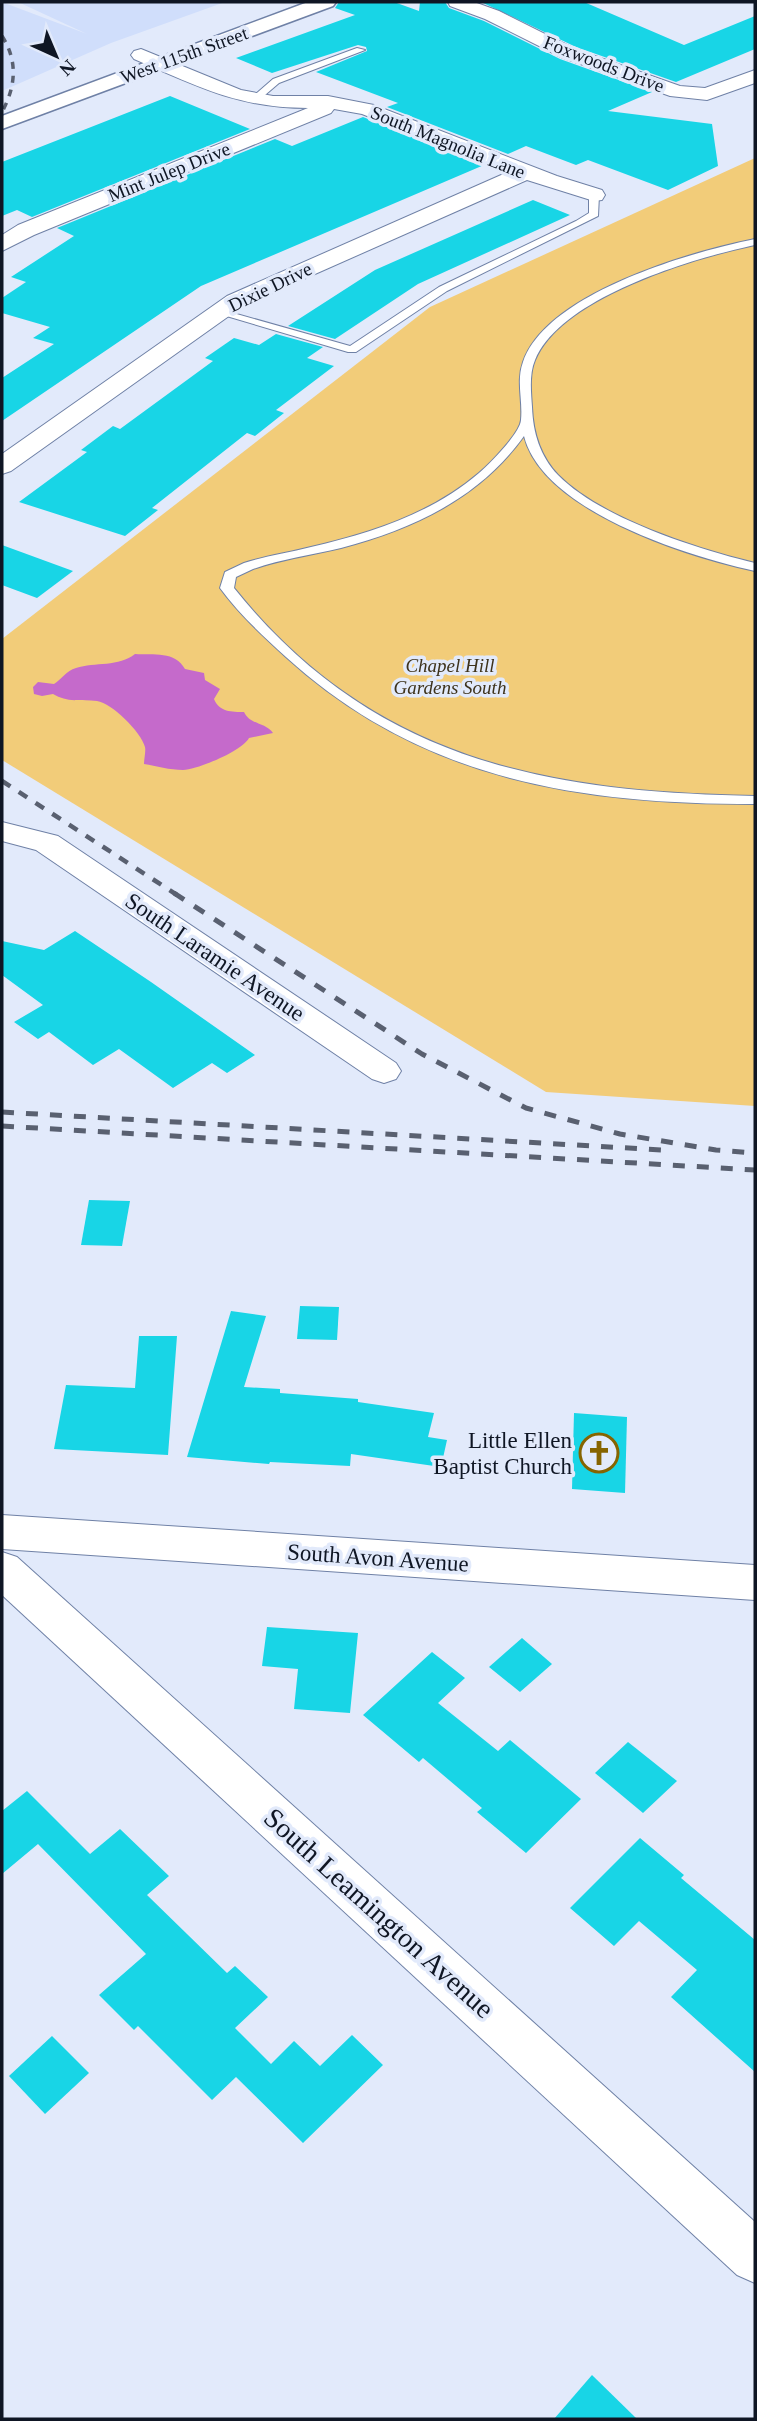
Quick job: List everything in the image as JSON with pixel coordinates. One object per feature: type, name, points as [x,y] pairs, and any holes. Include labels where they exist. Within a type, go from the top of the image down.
[{"type":"street","name":"West 115th Street","points":[[2,123],[286,2]]},
{"type":"street","name":"West 115th Street","points":[[2,106],[326,2]]},
{"type":"street","name":"Foxwoods Drive","points":[[457,2],[492,15],[568,53],[677,92],[707,94],[755,76]]},
{"type":"street","name":"South Magnolia Lane","points":[[151,59],[219,90],[255,99],[338,103],[376,112],[526,172],[594,195]]},
{"type":"street","name":"Mint Julep Drive","points":[[2,244],[26,230],[338,103]]},
{"type":"street","name":"Dixie Drive","points":[[2,466],[247,295],[526,172]]},
{"type":"street","name":"South Laramie Avenue","points":[[2,831],[47,843],[384,1071]]},
{"type":"street","name":"South Avon Avenue","points":[[2,1532],[755,1583]]},
{"type":"street","name":"South Leamington Avenue","points":[[2,1569],[755,2257]]},
{"type":"lane","points":[[255,99],[276,81],[360,50]]},
{"type":"lane","points":[[219,312],[352,350],[443,289],[580,223],[594,214],[594,195]]},
{"type":"lane","points":[[755,242],[712,251],[635,278],[589,303],[554,327],[531,355],[527,367],[527,423],[540,462],[576,494],[599,509],[672,541],[721,559],[755,567]]},
{"type":"lane","points":[[527,423],[503,458],[470,488],[429,514],[347,542],[249,565],[230,575],[227,588],[302,668],[327,689],[383,725],[442,753],[501,772],[581,791],[654,798],[755,800]]},
{"type":"shaded area","points":[[2,2],[87,34],[18,2],[225,2],[111,43],[2,91]]},
{"type":"shaded area","points":[[135,654],[170,657],[181,663],[185,669],[204,673],[205,680],[220,689],[214,699],[219,707],[244,712],[250,719],[273,733],[249,738],[229,754],[199,766],[183,770],[168,769],[144,764],[145,747],[138,734],[118,712],[103,703],[69,700],[53,694],[34,694],[33,687],[38,682],[54,684],[76,668],[114,663]]},
{"type":"green space","name":"Chapel Hill Gardens South","points":[[755,158],[755,1106],[546,1092],[2,760],[2,639],[430,307]]},
{"type":"building","points":[[339,2],[394,2],[419,11],[420,2],[445,2],[449,8],[484,21],[560,59],[652,92],[608,111],[712,124],[718,166],[668,190],[588,160],[576,165],[526,146],[508,154],[387,107],[398,103],[316,72],[367,51],[366,47],[358,45],[272,73],[236,58],[355,15],[335,8]]},
{"type":"building","points":[[481,2],[584,2],[684,45],[755,16],[755,49],[676,82],[576,47]]},
{"type":"building","points":[[170,96],[250,129],[32,217],[17,210],[2,216],[2,162]]},
{"type":"building","points":[[363,117],[484,165],[201,286],[2,421],[2,378],[54,344],[33,338],[50,327],[2,313],[2,298],[26,282],[11,277],[74,236],[57,228],[275,139],[292,146]]},
{"type":"building","points":[[533,200],[570,215],[418,284],[335,339],[288,326],[375,270]]},
{"type":"building","points":[[276,334],[323,347],[307,358],[334,366],[276,410],[284,413],[255,436],[247,433],[152,508],[158,510],[125,536],[19,502],[87,452],[81,450],[113,426],[120,429],[213,361],[205,358],[234,338],[259,345]]},
{"type":"building","points":[[2,545],[73,571],[37,598],[2,585]]},
{"type":"building","points":[[75,931],[255,1055],[227,1073],[212,1063],[173,1088],[119,1049],[93,1065],[49,1032],[38,1039],[14,1022],[43,1005],[2,975],[2,941],[44,950]]},
{"type":"building","points":[[89,1200],[130,1201],[122,1246],[81,1245]]},
{"type":"building","points":[[300,1306],[339,1307],[337,1340],[297,1339]]},
{"type":"building","points":[[231,1311],[266,1316],[244,1387],[280,1389],[280,1393],[358,1399],[358,1402],[434,1413],[428,1437],[447,1440],[441,1467],[351,1454],[350,1466],[269,1464],[187,1457]]},
{"type":"building","points":[[139,1336],[177,1336],[168,1455],[54,1449],[66,1385],[135,1388]]},
{"type":"building","name":"Little Ellen Baptist Church","points":[[574,1413],[627,1417],[625,1493],[572,1489]]},
{"type":"building","points":[[267,1627],[358,1633],[350,1713],[294,1709],[298,1669],[262,1666]]},
{"type":"building","points":[[522,1638],[552,1664],[520,1692],[489,1667]]},
{"type":"building","points":[[432,1652],[465,1678],[438,1703],[498,1751],[510,1740],[581,1799],[526,1853],[477,1812],[482,1808],[423,1758],[419,1762],[363,1715]]},
{"type":"building","points":[[628,1742],[677,1781],[643,1813],[595,1773]]},
{"type":"building","points":[[27,1791],[90,1854],[120,1829],[169,1876],[147,1895],[227,1973],[235,1966],[268,1997],[235,2028],[271,2064],[294,2041],[320,2066],[352,2035],[383,2065],[303,2143],[236,2077],[212,2100],[138,2026],[134,2030],[99,1995],[146,1954],[38,1844],[2,1874],[2,1811]]},
{"type":"building","points":[[640,1838],[684,1875],[681,1878],[755,1940],[755,2072],[671,1997],[697,1970],[639,1921],[614,1946],[570,1908]]},
{"type":"building","points":[[52,2036],[89,2073],[45,2114],[9,2076]]},
{"type":"building","points":[[592,2375],[637,2419],[554,2419]]},
{"type":"railway","points":[[2,36],[13,64],[10,93],[2,112]]},
{"type":"railway","points":[[2,781],[177,895]]},
{"type":"railway","points":[[174,893],[422,1054],[526,1108],[620,1134],[716,1150],[755,1153]]},
{"type":"railway","points":[[2,1112],[662,1150]]},
{"type":"railway","points":[[2,1126],[755,1170]]},
{"type":"place","name":"Little Ellen Baptist Church","points":[[599,1453]]}]
